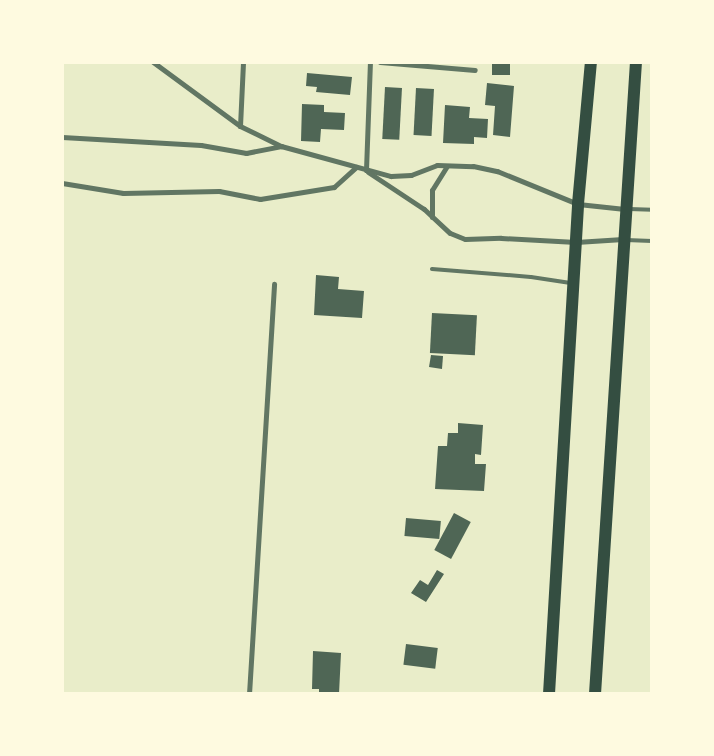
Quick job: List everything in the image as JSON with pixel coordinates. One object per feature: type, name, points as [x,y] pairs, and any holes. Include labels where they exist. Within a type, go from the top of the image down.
[{"type":"main road","points":[[549,694],[578,204],[591,62]]},
{"type":"main road","points":[[596,694],[625,208],[636,62]]},
{"type":"street","points":[[153,62],[240,126],[282,146],[391,176],[411,175],[436,165],[474,166],[497,172],[578,204],[625,208]]},
{"type":"street","points":[[240,126],[243,62]]},
{"type":"street","points":[[366,170],[370,62]]},
{"type":"street","points":[[380,62],[475,70]]},
{"type":"street","points":[[62,137],[201,145],[246,153],[282,146]]},
{"type":"street","points":[[432,217],[432,190],[446,166]]},
{"type":"street","points":[[62,183],[122,193],[219,191],[260,199],[334,187],[356,167]]},
{"type":"street","points":[[366,170],[432,217],[450,233],[465,239],[501,238],[576,242],[624,239]]},
{"type":"street","points":[[249,694],[274,284]]},
{"type":"lane","points":[[625,208],[652,210]]},
{"type":"lane","points":[[624,239],[652,241]]},
{"type":"lane","points":[[432,269],[531,276],[573,284]]},
{"type":"building","points":[[492,62],[510,62],[510,75],[492,75]]},
{"type":"building","points":[[307,73],[352,77],[350,95],[316,92],[317,87],[306,86]]},
{"type":"building","points":[[487,83],[514,86],[510,137],[493,135],[495,106],[485,105]]},
{"type":"building","points":[[385,87],[402,88],[399,140],[382,139]]},
{"type":"building","points":[[416,88],[434,89],[432,136],[414,135]]},
{"type":"building","points":[[302,104],[324,105],[324,112],[345,113],[344,130],[321,129],[320,142],[301,141]]},
{"type":"building","points":[[445,105],[470,107],[469,118],[488,119],[487,138],[474,137],[474,144],[443,143]]},
{"type":"building","points":[[316,275],[339,277],[338,289],[364,291],[362,318],[314,315]]},
{"type":"building","points":[[432,313],[477,315],[475,355],[430,353]]},
{"type":"building","points":[[431,355],[443,356],[442,369],[429,367]]},
{"type":"building","points":[[458,423],[483,425],[481,455],[475,454],[475,464],[486,464],[484,491],[435,489],[438,446],[447,446],[448,433],[458,433]]},
{"type":"building","points":[[454,513],[471,522],[451,559],[434,550]]},
{"type":"building","points":[[406,518],[441,521],[439,539],[404,536]]},
{"type":"building","points":[[437,570],[444,574],[426,602],[411,593],[420,580],[428,585]]},
{"type":"building","points":[[406,644],[438,648],[435,669],[403,665]]},
{"type":"building","points":[[313,651],[341,653],[339,694],[319,694],[319,689],[312,689]]}]
